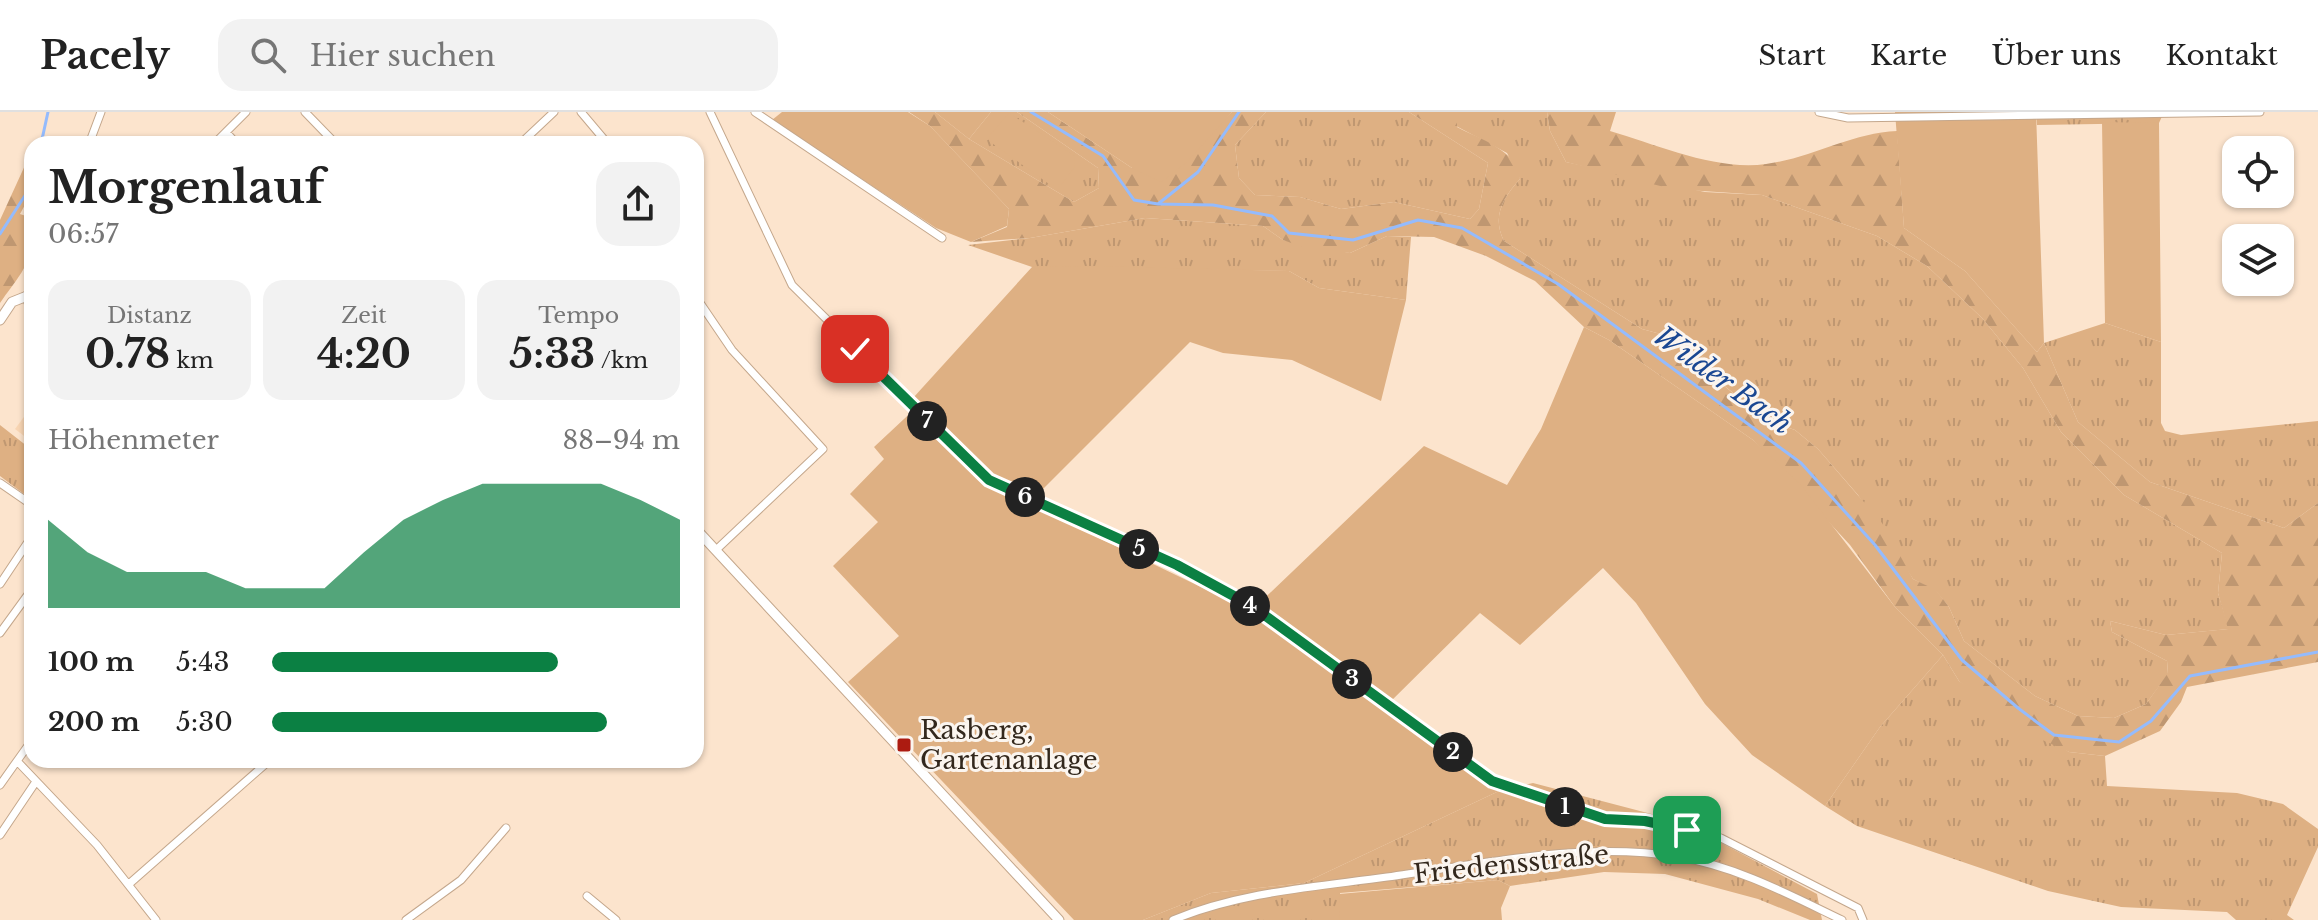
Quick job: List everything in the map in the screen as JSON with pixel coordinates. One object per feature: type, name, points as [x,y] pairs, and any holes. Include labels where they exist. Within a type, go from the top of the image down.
[{"type":"street","points":[[92,136],[101,112]]},
{"type":"street","points":[[222,136],[246,112]]},
{"type":"street","points":[[305,112],[328,136]]},
{"type":"street","points":[[528,136],[554,112]]},
{"type":"street","points":[[581,112],[601,136]]},
{"type":"street","points":[[710,112],[792,285],[989,480],[1177,565],[1252,606],[1492,781],[1605,819],[1670,825],[1721,838],[1858,908],[1863,920]]},
{"type":"street","points":[[755,112],[942,238]]},
{"type":"street","points":[[1819,112],[1848,118],[2260,112]]},
{"type":"street","points":[[226,132],[230,136]]},
{"type":"street","points":[[0,320],[12,302],[24,297]]},
{"type":"street","points":[[704,309],[732,350],[823,449],[716,550]]},
{"type":"street","points":[[0,483],[24,500]]},
{"type":"street","points":[[704,537],[1059,920]]},
{"type":"street","points":[[0,584],[24,548]]},
{"type":"street","points":[[0,633],[24,600]]},
{"type":"street","points":[[0,785],[24,751]]},
{"type":"street","points":[[17,761],[97,845],[156,920]]},
{"type":"street","points":[[129,884],[261,768]]},
{"type":"street","points":[[0,835],[35,783]]},
{"type":"street","points":[[406,920],[461,880],[506,828]]},
{"type":"street","name":"Friedensstraße","points":[[1173,920],[1244,897],[1521,859],[1617,853],[1679,857],[1723,869],[1778,889],[1842,920]]},
{"type":"street","points":[[587,896],[616,920]]},
{"type":"shaded area","points":[[24,417],[24,436],[15,429]]},
{"type":"green space","points":[[782,112],[908,112],[930,126],[1009,209],[1007,226],[971,242],[936,228],[772,120]]},
{"type":"green space","points":[[909,112],[935,112],[969,139],[1074,202],[1099,188],[1098,168],[1017,112],[1048,112],[1132,168],[1220,123],[1232,112],[1266,112],[1235,145],[1239,178],[1255,195],[1300,197],[1341,209],[1394,202],[1470,219],[1479,209],[1488,163],[1409,112],[1457,112],[1457,127],[1505,153],[1518,169],[1520,179],[1504,201],[1499,216],[1504,241],[1642,329],[1683,340],[1707,360],[1717,380],[1766,420],[1795,430],[1818,449],[1882,523],[1913,579],[1936,590],[1949,607],[1964,641],[2035,696],[2078,716],[2114,718],[2146,704],[2168,673],[2167,661],[2112,632],[2110,621],[2166,635],[2228,629],[2218,593],[2222,553],[2124,495],[2061,432],[2023,368],[1982,318],[1927,266],[1877,236],[1762,195],[1672,189],[1566,162],[1550,131],[1547,112],[1616,112],[1610,131],[1727,164],[1783,161],[1864,136],[1897,131],[1904,228],[1965,271],[2037,352],[2044,343],[2078,422],[2150,482],[2284,528],[2318,503],[2318,662],[2187,687],[2181,702],[2160,731],[2105,756],[2069,752],[2009,725],[1959,681],[1943,655],[1895,607],[1850,545],[1753,440],[1609,340],[1584,327],[1535,281],[1486,256],[1434,237],[1387,236],[1350,253],[1308,249],[1283,240],[1263,226],[1145,218],[1030,238],[971,242],[1007,227],[1009,209],[930,126]]},
{"type":"green space","points":[[935,112],[991,112],[969,139]]},
{"type":"green space","points":[[991,112],[1017,112],[1098,168],[1099,188],[1074,202],[969,139]]},
{"type":"green space","points":[[1048,112],[1232,112],[1186,163],[1161,182],[1132,168]]},
{"type":"green space","points":[[1266,112],[1409,112],[1488,163],[1479,209],[1470,219],[1394,202],[1341,209],[1300,197],[1255,195],[1239,178],[1235,145]]},
{"type":"green space","points":[[1457,112],[1547,112],[1550,131],[1566,162],[1705,192],[1762,195],[1877,236],[1927,266],[1982,318],[2023,368],[2061,432],[2124,495],[2222,553],[2218,593],[2229,629],[2166,635],[2110,621],[2112,632],[2167,661],[2168,674],[2146,704],[2114,718],[2078,716],[2035,696],[1964,641],[1949,607],[1936,591],[1913,579],[1858,495],[1818,449],[1795,430],[1767,420],[1717,380],[1707,360],[1683,340],[1642,329],[1504,241],[1499,224],[1501,208],[1520,179],[1507,153],[1456,126]]},
{"type":"green space","points":[[1895,112],[2036,112],[2044,343],[2037,352],[1965,271],[1904,228]]},
{"type":"green space","points":[[2036,112],[2164,112],[2159,123],[2037,125]]},
{"type":"green space","points":[[1009,113],[1075,156],[1074,168],[1061,185],[1049,184],[989,141],[990,135]]},
{"type":"green space","points":[[2102,122],[2159,123],[2161,342],[2105,323]]},
{"type":"green space","points":[[24,168],[24,207],[20,214],[24,215],[24,269],[0,303],[0,220]]},
{"type":"green space","points":[[1145,218],[1263,226],[1283,240],[1350,253],[1387,236],[1411,237],[1406,300],[1319,288],[1289,271],[1032,267],[968,245],[1030,238]]},
{"type":"green space","points":[[1032,267],[1289,271],[1319,288],[1406,300],[1381,401],[1292,360],[1223,353],[1190,342],[1028,504],[1251,611],[1424,446],[1507,485],[1541,429],[1584,327],[1609,340],[1753,440],[1801,485],[1895,607],[1943,655],[1880,727],[1825,806],[1752,755],[1705,704],[1636,603],[1603,568],[1520,645],[1480,613],[1385,707],[1499,791],[1304,883],[1211,893],[1143,920],[1074,920],[848,682],[899,636],[833,566],[878,522],[850,494],[884,459],[874,447],[919,405],[913,398]]},
{"type":"green space","points":[[2105,323],[2161,342],[2161,423],[2165,431],[2181,435],[2318,421],[2318,503],[2284,528],[2150,482],[2078,422],[2044,343]]},
{"type":"green space","points":[[0,425],[24,444],[24,494],[0,476]]},
{"type":"green space","points":[[1943,655],[1959,681],[2069,752],[2105,756],[2107,786],[2237,793],[2283,804],[2318,829],[2318,847],[2287,915],[2294,920],[2236,920],[2227,912],[2121,907],[2048,891],[1857,826],[1825,806],[1880,727]]},
{"type":"green space","points":[[1533,783],[1682,822],[1817,894],[1822,920],[1810,920],[1758,899],[1665,874],[1604,872],[1510,886],[1498,880],[1340,893],[1340,920],[1143,920],[1211,893],[1304,883],[1499,791]]},
{"type":"green space","points":[[1498,880],[1510,886],[1501,908],[1502,920],[1340,920],[1339,894]]},
{"type":"waterway","name":"Wilder Bach","points":[[43,136],[48,112]]},
{"type":"waterway","name":"Wilder Bach","points":[[1031,112],[1103,156],[1134,200],[1158,204],[1213,205],[1272,216],[1289,233],[1353,240],[1418,220],[1462,228],[1558,284],[1801,463],[1875,545],[1962,660],[2054,735],[2119,742],[2151,721],[2190,676],[2318,652]]},
{"type":"waterway","points":[[1158,204],[1198,172],[1239,112]]},
{"type":"waterway","name":"Wilder Bach","points":[[0,234],[24,197]]},
{"type":"place","name":"Rasberg, Gartenanlage","points":[[904,745]]},
{"type":"route","points":[[855,349],[989,480],[1177,565],[1252,606],[1492,781],[1605,819],[1645,821],[1687,830]]}]
